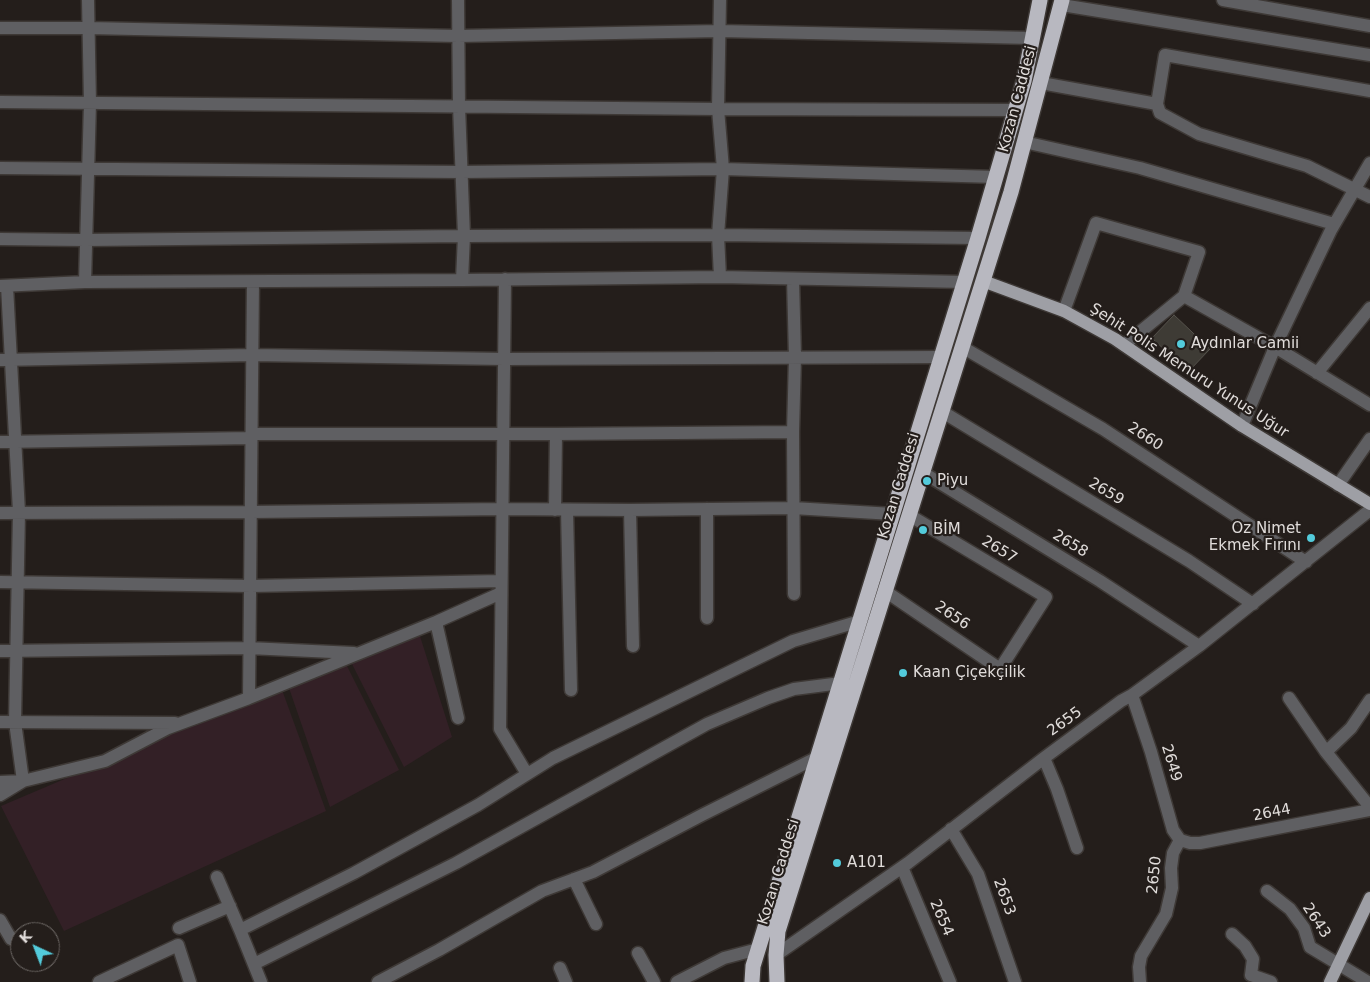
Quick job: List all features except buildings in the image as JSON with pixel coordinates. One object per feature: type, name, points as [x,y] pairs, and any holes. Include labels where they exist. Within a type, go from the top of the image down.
[{"type":"highway","name":"Kozan Caddesi","points":[[752,982],[753,966],[978,238],[1024,81],[1040,0]]},
{"type":"highway","name":"Kozan Caddesi","points":[[776,982],[778,930],[1011,192],[1062,2]]},
{"type":"main road","name":"Şehit Polis Memuru Yunus Uğur","points":[[983,281],[1064,310],[1124,345],[1242,426],[1370,504]]},
{"type":"main road","points":[[1330,982],[1370,898]]},
{"type":"street","points":[[86,282],[90,103],[88,0]]},
{"type":"street","points":[[458,0],[459,106],[464,236],[462,280]]},
{"type":"street","points":[[720,0],[718,109],[723,169],[718,235],[720,277]]},
{"type":"street","points":[[1223,0],[1370,26]]},
{"type":"street","points":[[1062,2],[1370,55]]},
{"type":"street","points":[[0,28],[89,28],[458,36],[720,31],[1032,38]]},
{"type":"street","points":[[1370,91],[1164,55],[1157,104],[1160,113],[1199,134],[1307,166],[1370,197]]},
{"type":"street","points":[[1040,83],[1157,104]]},
{"type":"street","points":[[0,102],[1015,110]]},
{"type":"street","points":[[1024,142],[1140,168],[1334,224]]},
{"type":"street","points":[[1242,426],[1275,347],[1334,224],[1370,163]]},
{"type":"street","points":[[0,168],[88,167],[461,172],[723,169],[996,176]]},
{"type":"street","points":[[1064,310],[1096,223],[1198,252],[1184,296],[1124,345]]},
{"type":"street","points":[[0,239],[718,235],[978,238]]},
{"type":"street","points":[[23,781],[15,722],[19,512],[16,441],[6,360],[4,286],[86,282],[720,277],[965,282]]},
{"type":"street","points":[[505,279],[500,729],[527,774]]},
{"type":"street","points":[[793,279],[795,357],[793,432],[794,594]]},
{"type":"street","points":[[249,698],[253,282]]},
{"type":"street","points":[[1184,296],[1275,347],[1370,405]]},
{"type":"street","points":[[1317,373],[1370,308]]},
{"type":"street","name":"2660","points":[[962,347],[1103,428],[1306,562]]},
{"type":"street","points":[[6,360],[252,356],[504,359],[941,357]]},
{"type":"street","name":"2659","points":[[941,411],[1189,561],[1253,604]]},
{"type":"street","points":[[0,442],[251,436],[793,432]]},
{"type":"street","points":[[556,434],[571,690]]},
{"type":"street","points":[[1338,485],[1370,440]]},
{"type":"street","name":"2658","points":[[922,472],[1100,581],[1199,646]]},
{"type":"street","points":[[0,512],[793,508],[893,514]]},
{"type":"street","points":[[707,509],[707,618]]},
{"type":"street","points":[[630,510],[633,646]]},
{"type":"street","name":"2655","points":[[776,955],[902,867],[1044,758],[1199,646],[1370,510]]},
{"type":"street","name":"2657","points":[[909,514],[1046,597],[1000,668]]},
{"type":"street","points":[[0,582],[501,587]]},
{"type":"street","points":[[0,782],[23,781],[105,761],[168,728],[249,698],[436,622],[501,587]]},
{"type":"street","name":"2656","points":[[885,591],[1000,668]]},
{"type":"street","points":[[436,622],[458,718]]},
{"type":"street","points":[[240,930],[354,873],[478,805],[553,758],[793,641],[860,622]]},
{"type":"street","points":[[0,651],[249,648],[359,653]]},
{"type":"street","points":[[254,964],[456,862],[707,724],[794,689],[841,683]]},
{"type":"street","name":"2649","points":[[1132,695],[1174,830],[1180,840]]},
{"type":"street","points":[[1289,698],[1326,752],[1370,808]]},
{"type":"street","points":[[1326,752],[1351,728],[1370,700]]},
{"type":"street","points":[[0,722],[183,722]]},
{"type":"street","points":[[378,982],[439,950],[542,891],[593,872],[818,757]]},
{"type":"street","points":[[1044,758],[1057,789],[1077,848]]},
{"type":"street","points":[[0,795],[23,781]]},
{"type":"street","name":"2644","points":[[1180,840],[1190,844],[1200,844],[1370,808]]},
{"type":"street","name":"2653","points":[[951,829],[978,874],[1015,982]]},
{"type":"street","name":"2650","points":[[1140,982],[1139,967],[1141,956],[1166,914],[1172,888],[1171,868],[1173,853],[1180,840]]},
{"type":"street","name":"2654","points":[[902,867],[950,982]]},
{"type":"street","points":[[217,877],[261,982]]},
{"type":"street","points":[[574,878],[596,924]]},
{"type":"street","name":"2643","points":[[1267,891],[1290,909],[1304,928],[1310,947],[1368,982]]},
{"type":"street","points":[[179,928],[230,906]]},
{"type":"street","points":[[0,920],[10,937]]},
{"type":"street","points":[[1232,934],[1245,946],[1253,959],[1251,975],[1272,982]]},
{"type":"street","points":[[99,982],[178,945],[190,982]]},
{"type":"street","points":[[677,982],[724,958],[758,950]]},
{"type":"street","points":[[638,953],[654,982]]},
{"type":"street","points":[[560,968],[566,982]]},
{"type":"shaded area","points":[[419,633],[452,737],[404,767],[350,660]]},
{"type":"shaded area","points":[[345,662],[399,770],[330,807],[289,688]]},
{"type":"shaded area","points":[[281,687],[326,811],[64,931],[1,806]]},
{"type":"place","name":"Aydınlar Camii","points":[[1181,344]]},
{"type":"place","name":"Piyu","points":[[927,481]]},
{"type":"place","name":"BİM","points":[[923,530]]},
{"type":"place","name":"Oz Nimet Ekmek Fırını","points":[[1311,538]]},
{"type":"place","name":"Kaan Çiçekçilik","points":[[903,673]]},
{"type":"place","name":"A101","points":[[837,863]]}]
